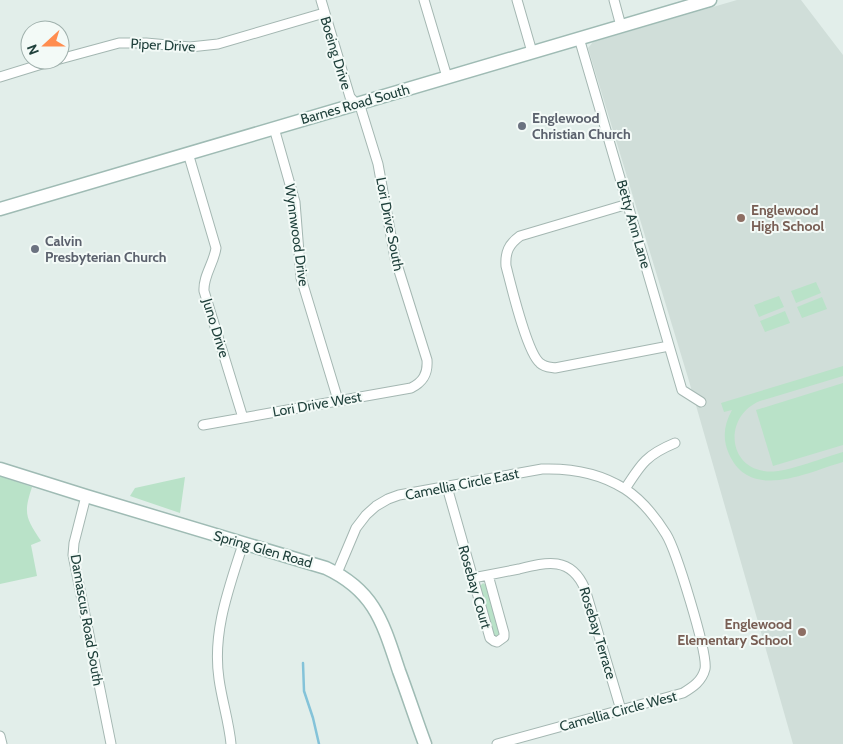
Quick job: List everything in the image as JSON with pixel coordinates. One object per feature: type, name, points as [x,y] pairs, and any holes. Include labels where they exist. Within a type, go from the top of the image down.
[{"type":"street","name":"Boeing Drive","points":[[321,0],[350,97],[356,104]]},
{"type":"street","points":[[424,0],[447,77]]},
{"type":"street","points":[[517,0],[532,52]]},
{"type":"street","points":[[614,0],[621,26]]},
{"type":"street","name":"Barnes Road South","points":[[0,209],[710,0]]},
{"type":"street","name":"Piper Drive","points":[[70,55],[119,43],[146,43],[176,47],[203,46],[324,13]]},
{"type":"street","name":"Betty Ann Lane","points":[[579,38],[682,390],[701,402]]},
{"type":"street","points":[[0,77],[23,70]]},
{"type":"street","name":"Lori Drive South","points":[[356,104],[361,110],[381,175],[391,243],[427,360],[426,374]]},
{"type":"street","name":"Wynnwood Drive","points":[[274,128],[294,197],[301,278],[338,400]]},
{"type":"street","name":"Juno Drive","points":[[188,153],[216,248],[204,283],[204,291],[243,418]]},
{"type":"street","points":[[628,204],[520,236],[508,248],[506,266],[530,350],[539,363],[546,367],[554,368],[669,346]]},
{"type":"street","name":"Lori Drive West","points":[[203,425],[411,388],[422,380],[426,374]]},
{"type":"street","points":[[625,489],[642,463],[650,455],[675,443]]},
{"type":"street","name":"Camellia Circle East","points":[[337,573],[356,528],[366,515],[376,506],[399,495],[542,469],[563,468],[586,472],[606,479],[625,489],[645,507],[667,536],[676,556],[704,652],[706,661],[702,675]]},
{"type":"street","name":"Spring Glen Road","points":[[0,469],[326,568],[337,573],[362,593],[379,615],[424,744]]},
{"type":"street","name":"Rosebay Court","points":[[447,487],[490,638],[498,642],[504,637],[504,632],[488,575]]},
{"type":"street","name":"Damascus Road South","points":[[86,496],[74,543],[73,555],[110,744]]},
{"type":"street","points":[[232,741],[219,679],[217,658],[218,633],[222,611],[243,544]]},
{"type":"street","name":"Rosebay Terrace","points":[[473,578],[551,563],[562,565],[579,577],[588,598],[621,710]]},
{"type":"street","name":"Camellia Circle West","points":[[497,744],[683,693],[693,687],[702,675]]},
{"type":"street","points":[[0,736],[2,744]]},
{"type":"shaded area","name":"Englewood High School","points":[[737,0],[801,0],[843,55],[843,744],[793,744],[689,381],[588,48],[593,42]]},
{"type":"green space","points":[[816,282],[821,293],[796,303],[791,291]]},
{"type":"green space","points":[[779,296],[784,307],[759,317],[754,305]]},
{"type":"green space","points":[[822,297],[827,309],[802,318],[797,307]]},
{"type":"green space","points":[[785,311],[790,323],[765,332],[760,321]]},
{"type":"green space","points":[[843,366],[843,376],[760,401],[749,408],[741,417],[736,428],[735,439],[737,450],[742,460],[751,467],[764,471],[772,472],[792,468],[843,452],[843,462],[797,477],[781,480],[765,480],[751,477],[738,469],[725,443],[727,421],[732,410],[724,412],[721,403]]},
{"type":"green space","points":[[843,383],[843,445],[773,466],[756,410]]},
{"type":"green space","points":[[0,476],[32,487],[27,510],[28,516],[32,527],[41,541],[31,545],[37,576],[0,584]]},
{"type":"green space","points":[[185,477],[180,513],[130,496],[135,488]]},
{"type":"green space","points":[[483,583],[487,586],[500,633],[500,636],[495,638],[479,587]]},
{"type":"waterway","points":[[303,663],[304,691],[319,744]]},
{"type":"place","name":"Englewood Christian Church","points":[[522,126]]},
{"type":"place","name":"Englewood High School","points":[[741,218]]},
{"type":"place","name":"Calvin Presbyterian Church","points":[[35,249]]},
{"type":"place","name":"Englewood Elementary School","points":[[802,632]]}]
